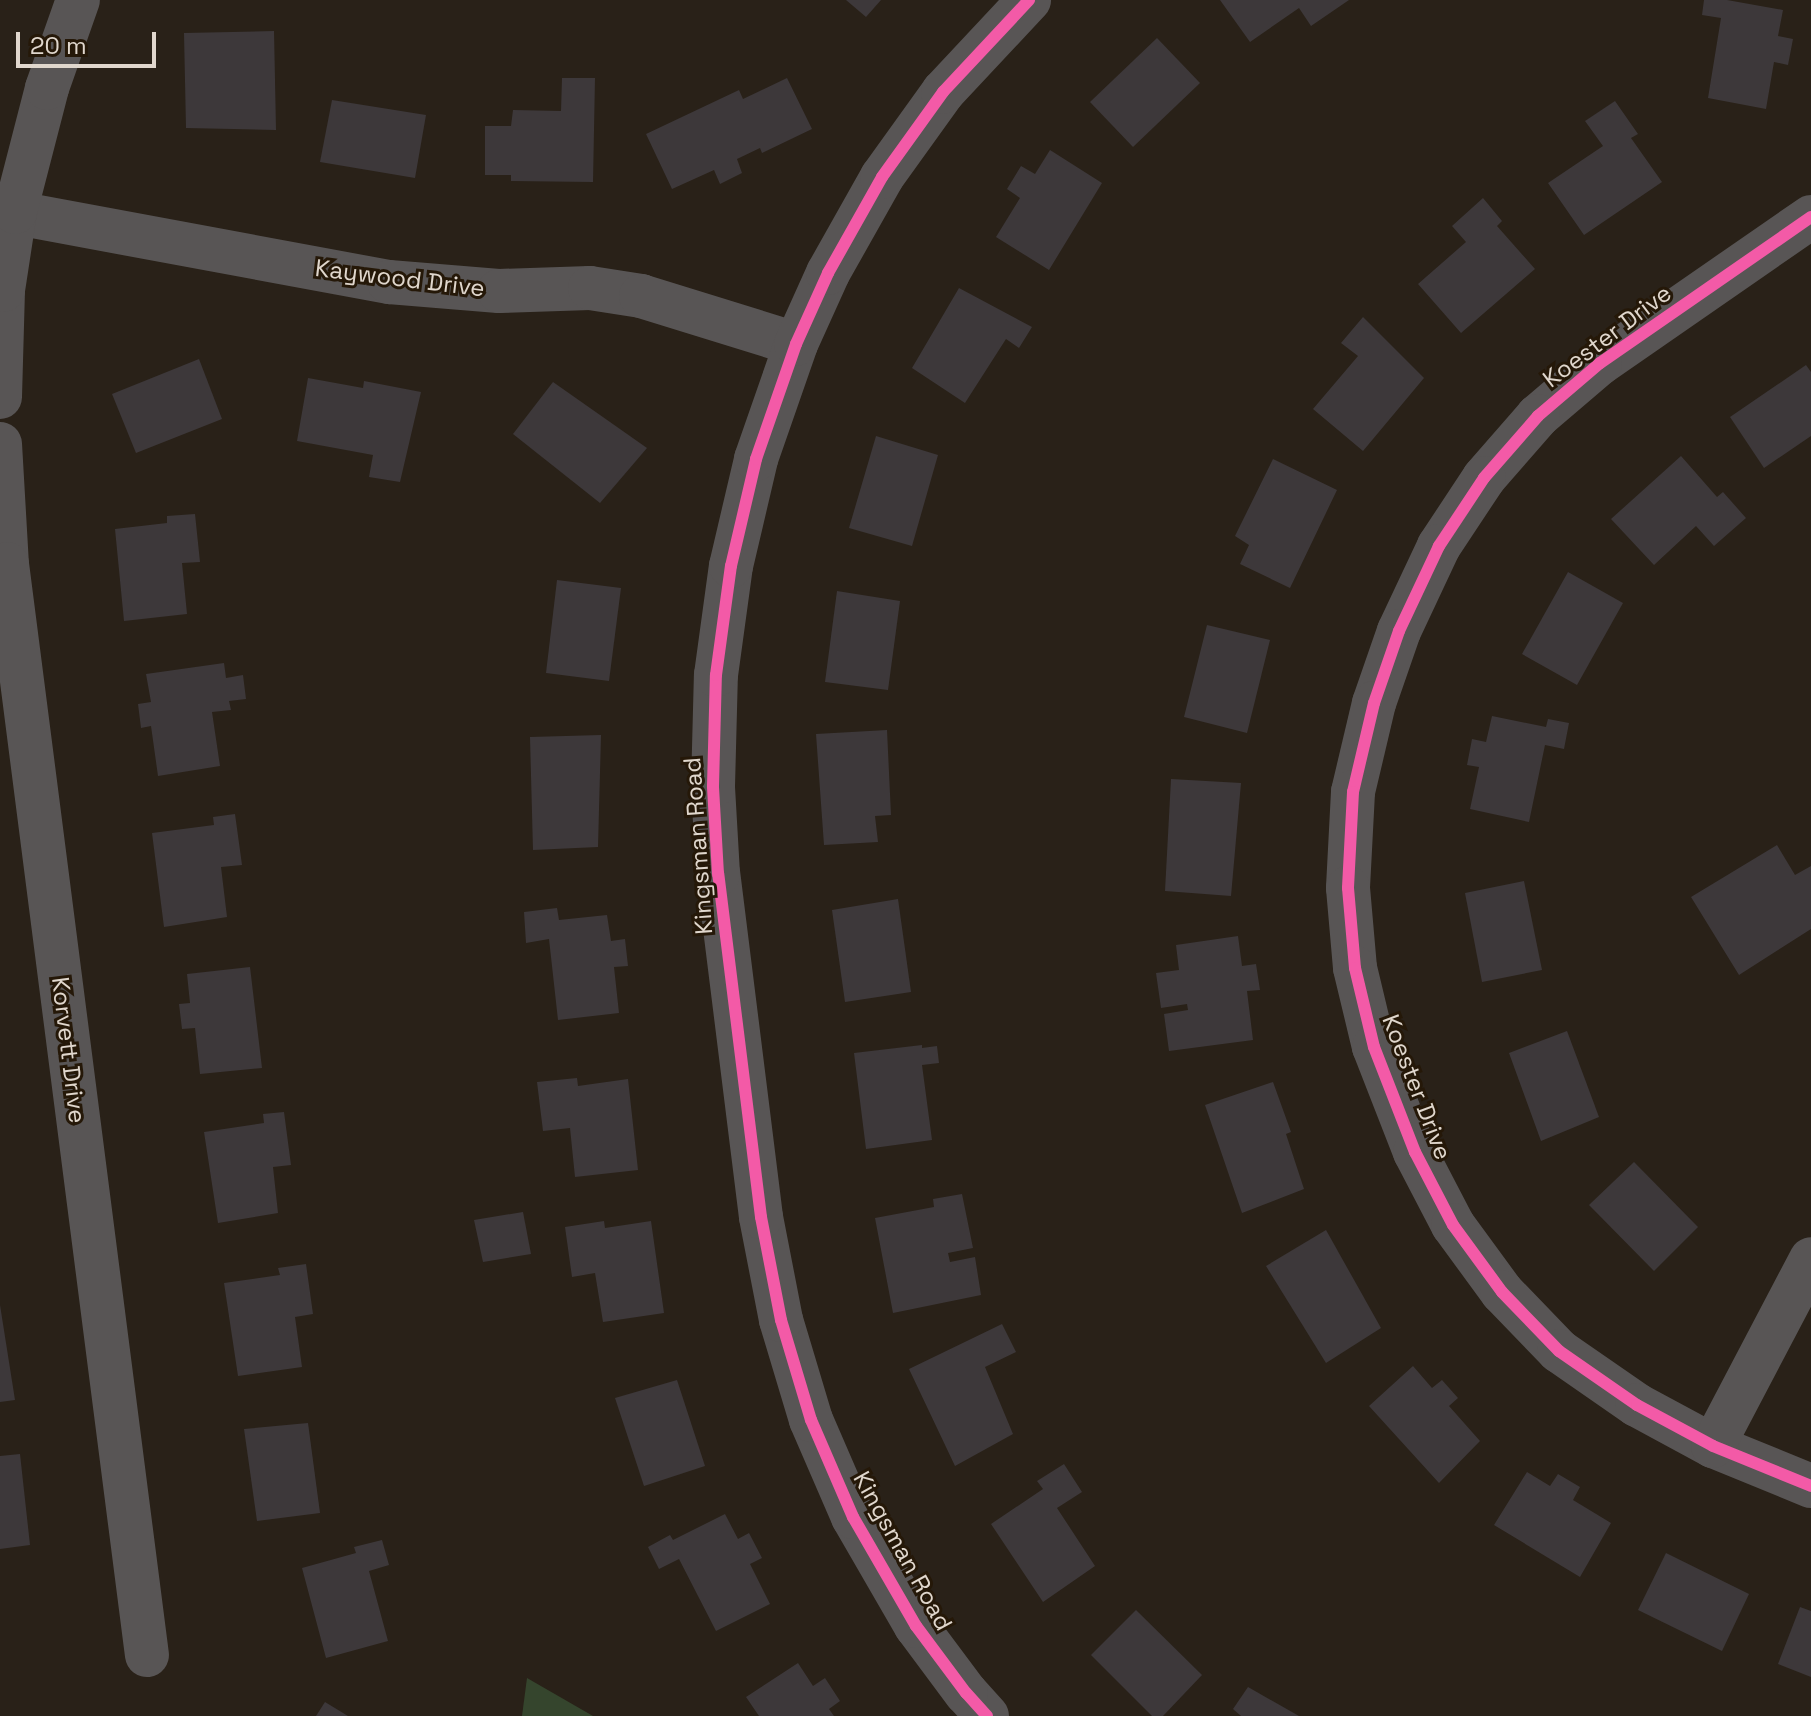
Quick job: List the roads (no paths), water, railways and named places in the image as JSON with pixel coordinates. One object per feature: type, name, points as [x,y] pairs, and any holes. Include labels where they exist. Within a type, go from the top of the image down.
[{"type":"street","points":[[0,397],[8,211],[78,0]]},
{"type":"street","name":"Kingsman Road","points":[[987,1716],[916,1626],[853,1517],[807,1406],[781,1320],[761,1217],[718,874],[713,786],[716,675],[731,566],[756,459],[796,344],[828,273],[882,177],[943,92],[998,29],[1029,0]]},
{"type":"street","name":"Kaywood Drive","points":[[8,211],[389,282],[499,291],[590,288],[641,296],[796,344]]},
{"type":"street","name":"Koester Drive","points":[[1811,217],[1600,363],[1538,416],[1484,478],[1439,546],[1399,631],[1374,703],[1353,792],[1348,888],[1358,981],[1384,1073],[1415,1152],[1453,1225],[1502,1292],[1559,1351],[1637,1405],[1713,1446],[1811,1486]]},
{"type":"street","name":"Korvett Drive","points":[[0,444],[7,564],[147,1655]]},
{"type":"street","points":[[1713,1446],[1811,1259]]}]
